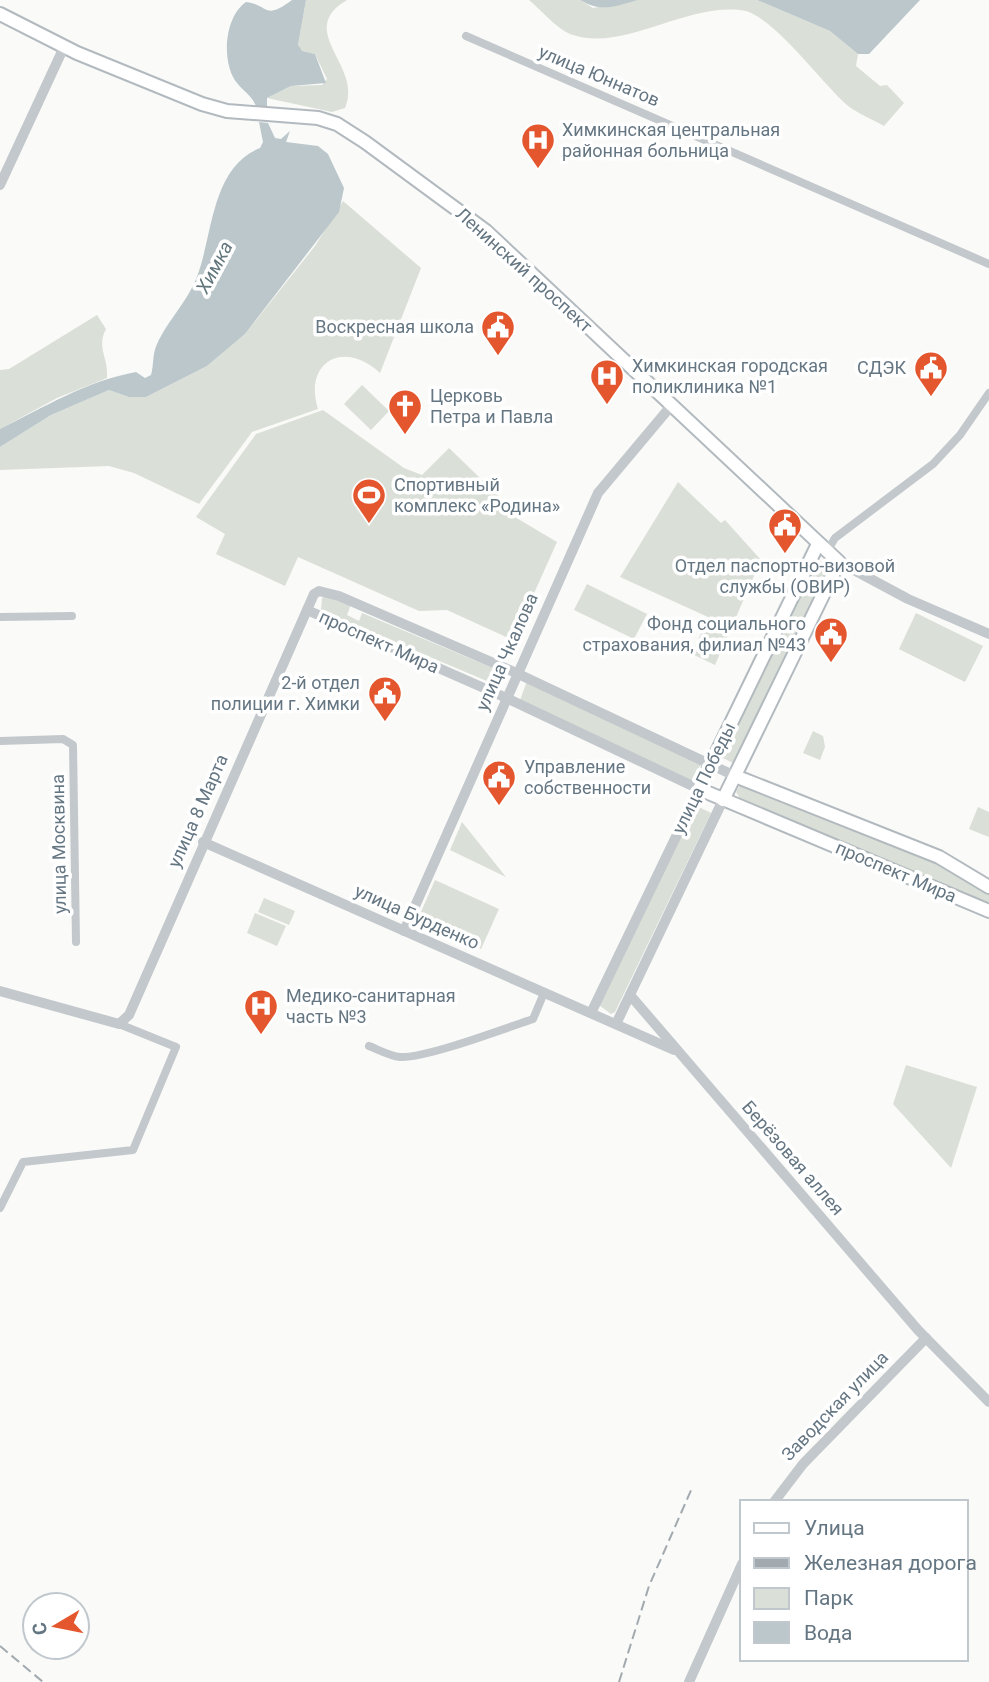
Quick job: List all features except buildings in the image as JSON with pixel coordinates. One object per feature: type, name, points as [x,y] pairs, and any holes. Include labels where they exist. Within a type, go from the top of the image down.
[{"type":"main road","name":"Ленинский проспект","points":[[0,14],[64,47],[181,96],[227,111],[299,115],[337,124],[486,231],[839,562]]},
{"type":"main road","name":"улица Победы","points":[[699,789],[822,548]]},
{"type":"main road","name":"улица Победы","points":[[723,800],[839,562]]},
{"type":"main road","name":"проспект Мира","points":[[735,776],[939,857],[985,883]]},
{"type":"main road","name":"проспект Мира","points":[[699,789],[989,911]]},
{"type":"street","name":"улица Юннатов","points":[[466,36],[989,264]]},
{"type":"street","points":[[0,185],[64,47]]},
{"type":"street","points":[[822,548],[920,476],[947,451],[989,393]]},
{"type":"street","name":"улица Чкалова","points":[[404,931],[598,493],[671,406]]},
{"type":"street","name":"Ленинский проспект","points":[[839,562],[908,599],[989,634]]},
{"type":"street","name":"проспект Мира","points":[[699,789],[507,698],[307,610],[314,594],[326,590],[518,673],[735,776]]},
{"type":"street","name":"улица 8 Марта","points":[[119,1024],[129,1015],[202,842],[307,610]]},
{"type":"street","points":[[0,618],[72,617]]},
{"type":"street","name":"улица Москвина","points":[[0,741],[62,739],[73,745],[76,943]]},
{"type":"street","name":"улица Победы","points":[[591,1013],[699,789]]},
{"type":"street","name":"улица Победы","points":[[617,1024],[723,800]]},
{"type":"street","name":"улица Бурденко","points":[[202,842],[617,1024]]},
{"type":"street","points":[[0,991],[119,1024],[176,1046],[132,1150],[23,1162],[0,1208]]},
{"type":"street","points":[[369,1046],[392,1055],[408,1057],[472,1039],[533,1019],[544,993]]},
{"type":"street","points":[[630,995],[677,1051]]},
{"type":"street","name":"Берёзовая аллея","points":[[617,1024],[677,1051],[926,1338],[989,1402]]},
{"type":"street","name":"Заводская улица","points":[[776,1500],[803,1464],[926,1338]]},
{"type":"street","points":[[689,1682],[740,1568]]},
{"type":"green space","points":[[306,0],[347,0],[332,12],[327,24],[328,37],[346,78],[348,93],[345,108],[332,112],[267,98],[291,86],[322,85],[327,79],[315,54],[301,51],[298,45]]},
{"type":"green space","points":[[529,0],[580,0],[593,8],[638,0],[757,0],[830,31],[858,54],[856,66],[880,86],[887,85],[904,103],[884,126],[856,111],[837,95],[771,26],[746,11],[702,13],[634,33],[591,38],[565,31]]},
{"type":"green space","points":[[343,201],[421,268],[380,373],[353,358],[341,357],[330,361],[316,379],[318,409],[252,432],[199,504],[134,473],[109,466],[0,470],[0,447],[51,415],[109,390],[129,397],[146,397],[207,366],[245,334],[315,246]]},
{"type":"green space","points":[[97,315],[106,329],[102,348],[107,378],[57,398],[0,429],[0,370],[9,369]]},
{"type":"green space","points":[[362,385],[389,411],[371,430],[344,404]]},
{"type":"green space","name":"Спортивный комплекс «Родина»","points":[[323,410],[404,468],[422,475],[449,448],[511,508],[508,513],[557,542],[513,640],[447,610],[419,611],[298,557],[285,586],[216,554],[225,534],[196,517],[256,434]]},
{"type":"green space","points":[[678,482],[721,523],[725,520],[761,560],[715,665],[692,654],[708,617],[620,577]]},
{"type":"green space","points":[[817,560],[828,565],[829,570],[735,764],[719,756],[812,562]]},
{"type":"green space","points":[[587,584],[647,614],[634,639],[574,610]]},
{"type":"green space","points":[[328,595],[351,604],[347,615],[359,621],[362,613],[507,674],[501,687],[321,611],[322,598]]},
{"type":"green space","points":[[916,613],[983,646],[965,682],[899,649]]},
{"type":"green space","points":[[527,681],[701,764],[693,781],[520,700]]},
{"type":"green space","points":[[813,731],[823,736],[825,747],[820,760],[803,753]]},
{"type":"green space","points":[[745,784],[957,872],[989,894],[989,904],[742,802],[736,792],[740,785]]},
{"type":"green space","points":[[695,805],[711,813],[615,1012],[611,1014],[599,1005]]},
{"type":"green space","points":[[978,807],[989,812],[989,837],[969,829]]},
{"type":"green space","points":[[462,822],[506,877],[450,850]]},
{"type":"green space","points":[[435,880],[499,909],[481,949],[417,921]]},
{"type":"green space","points":[[264,898],[295,911],[289,925],[258,912]]},
{"type":"green space","points":[[255,913],[286,926],[277,946],[247,933]]},
{"type":"green space","points":[[906,1065],[977,1087],[951,1168],[893,1104]]},
{"type":"water","points":[[292,0],[306,0],[298,45],[302,51],[315,54],[326,83],[291,86],[267,98],[267,110],[257,109],[232,74],[227,53],[229,29],[233,18],[246,2],[271,11]]},
{"type":"water","points":[[580,0],[638,0],[602,7]]},
{"type":"water","points":[[757,0],[920,0],[869,54],[858,54],[830,31]]},
{"type":"water","name":"Химка","points":[[259,122],[268,123],[275,138],[281,139],[290,131],[286,142],[318,146],[328,154],[344,188],[339,212],[245,334],[207,366],[146,397],[129,397],[109,390],[51,415],[0,447],[0,429],[66,396],[118,376],[136,372],[145,378],[151,375],[157,344],[198,274],[223,185],[244,157],[260,148],[263,142]]},
{"type":"railway","points":[[619,1682],[649,1586],[692,1488]]},
{"type":"railway","points":[[0,1646],[43,1682]]},
{"type":"place","name":"Химкинская центральная районная больница","points":[[538,170]]},
{"type":"place","name":"Воскресная школа","points":[[498,357]]},
{"type":"place","name":"СДЭК","points":[[931,398]]},
{"type":"place","name":"Химкинская городская поликлиника №1","points":[[607,406]]},
{"type":"place","name":"Церковь Петра и Павла","points":[[405,436]]},
{"type":"place","name":"Спортивный комплекс «Родина»","points":[[369,525]]},
{"type":"place","name":"Отдел паспортно-визовой службы (ОВИР)","points":[[785,555]]},
{"type":"place","name":"Фонд социального страхования, филиал №43","points":[[831,664]]},
{"type":"place","name":"2-й отдел полиции г. Химки","points":[[385,723]]},
{"type":"place","name":"Управление собственности","points":[[499,807]]},
{"type":"place","name":"Медико-санитарная часть №3","points":[[261,1036]]}]
